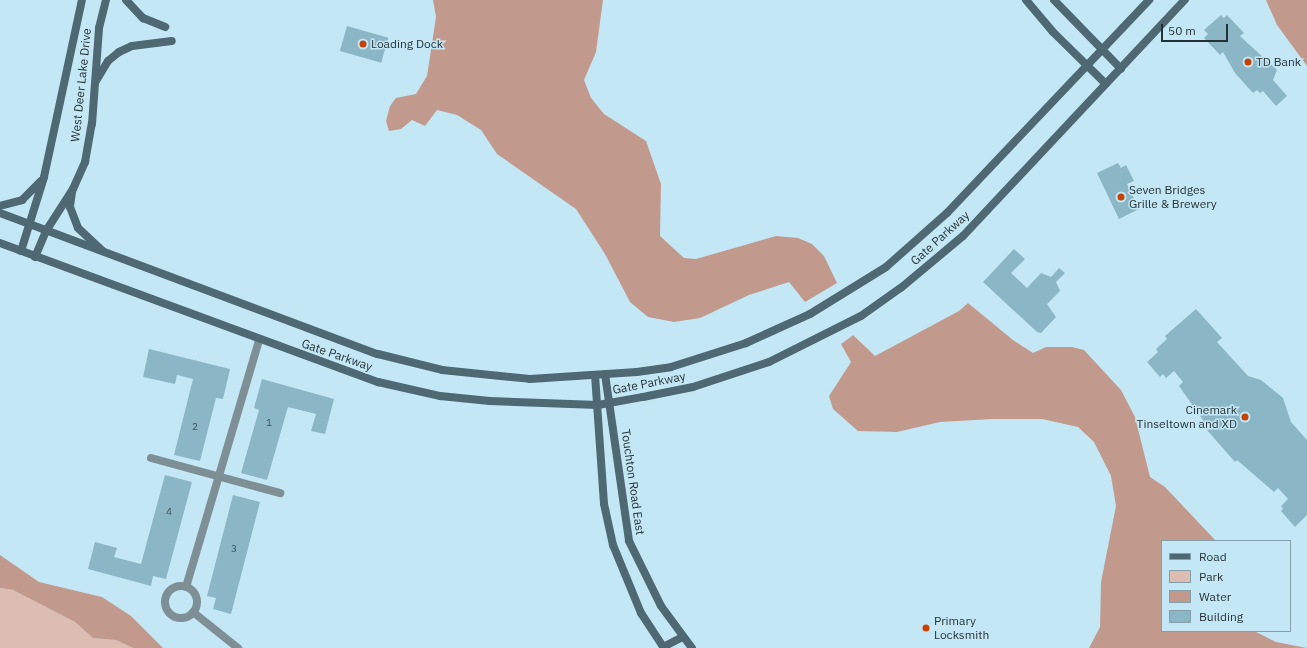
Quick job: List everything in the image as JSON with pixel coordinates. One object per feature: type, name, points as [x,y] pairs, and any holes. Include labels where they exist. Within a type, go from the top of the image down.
[{"type":"main road","name":"West Deer Lake Drive","points":[[21,251],[31,225],[44,177],[82,0]]},
{"type":"main road","name":"West Deer Lake Drive","points":[[36,257],[46,231],[73,189],[85,162],[95,83],[99,28],[106,0]]},
{"type":"main road","points":[[126,0],[143,18],[165,27]]},
{"type":"main road","points":[[1026,0],[1106,84]]},
{"type":"main road","points":[[1054,0],[1121,69]]},
{"type":"main road","name":"Gate Parkway","points":[[0,213],[112,257],[378,354],[442,370],[530,379],[606,374],[671,366],[720,353],[810,314],[863,282],[946,213],[1088,66],[1149,0]]},
{"type":"main road","name":"Gate Parkway","points":[[0,243],[259,340],[378,382],[440,396],[598,405],[693,387],[726,377],[807,345],[861,316],[902,287],[963,236],[1185,0]]},
{"type":"main road","points":[[95,83],[108,61],[119,52],[132,46],[172,41]]},
{"type":"main road","points":[[0,206],[22,200],[44,177]]},
{"type":"main road","points":[[73,189],[70,207],[78,228],[85,238],[112,257]]},
{"type":"main road","name":"Touchton Road East","points":[[606,374],[629,541],[648,582],[683,637],[692,648]]},
{"type":"main road","points":[[595,375],[604,504],[613,545],[641,614],[663,647],[683,637]]},
{"type":"street","points":[[186,586],[259,340]]},
{"type":"street","points":[[152,458],[280,494]]},
{"type":"street","points":[[186,586],[196,597],[193,612]]},
{"type":"street","points":[[186,586],[175,587],[168,593],[167,608],[178,617],[193,612]]},
{"type":"street","points":[[193,612],[238,648]]},
{"type":"green space","points":[[0,588],[13,590],[75,622],[93,638],[116,640],[133,648],[0,648]]},
{"type":"water","points":[[433,0],[603,0],[596,52],[584,80],[591,98],[604,114],[646,141],[661,184],[660,236],[684,258],[696,259],[776,236],[798,238],[812,244],[824,256],[837,283],[805,302],[789,282],[749,295],[700,318],[674,322],[648,317],[630,302],[605,254],[576,209],[497,154],[481,130],[457,115],[437,110],[425,126],[412,120],[401,129],[389,131],[386,121],[390,106],[396,98],[416,94],[427,76],[436,17]]},
{"type":"water","points":[[1266,0],[1307,0],[1307,66],[1277,25]]},
{"type":"water","points":[[968,303],[1013,340],[1033,353],[1046,347],[1072,347],[1084,350],[1121,390],[1135,417],[1150,477],[1165,487],[1215,540],[1161,540],[1161,632],[1256,632],[1276,642],[1307,648],[1089,648],[1100,627],[1101,582],[1116,506],[1111,476],[1094,442],[1078,427],[1042,419],[993,419],[940,422],[897,432],[858,431],[833,409],[829,396],[851,362],[841,344],[853,335],[875,356],[959,311]]},
{"type":"water","points":[[0,555],[39,582],[102,597],[131,616],[163,648],[133,648],[116,640],[93,638],[75,622],[13,590],[0,588]]},
{"type":"building","name":"TD Bank","points":[[1221,15],[1224,18],[1227,15],[1244,33],[1240,36],[1277,70],[1273,80],[1287,96],[1276,106],[1263,91],[1260,93],[1257,90],[1253,93],[1235,73],[1223,52],[1220,55],[1204,38],[1208,34],[1204,30]]},
{"type":"building","name":"Loading Dock","points":[[347,26],[388,38],[381,63],[340,51]]},
{"type":"building","name":"Seven Bridges Grille & Brewery","points":[[1118,163],[1121,168],[1126,165],[1134,181],[1127,184],[1139,209],[1119,219],[1097,173]]},
{"type":"building","points":[[1014,249],[1025,259],[1011,273],[1027,288],[1041,273],[1051,277],[1059,268],[1065,273],[1056,282],[1060,291],[1047,304],[1056,317],[1041,333],[1037,332],[983,282]]},
{"type":"building","name":"Cinemark Tinseltown and XD","points":[[1196,309],[1222,338],[1217,342],[1248,376],[1261,380],[1283,398],[1291,422],[1307,440],[1307,515],[1295,527],[1281,511],[1283,509],[1281,506],[1288,499],[1278,488],[1274,492],[1237,460],[1235,462],[1206,429],[1208,427],[1179,386],[1183,382],[1174,371],[1166,378],[1163,374],[1160,377],[1147,362],[1158,352],[1156,349],[1167,339],[1165,336]]},
{"type":"building","points":[[149,349],[230,369],[223,399],[216,398],[200,461],[174,455],[193,379],[177,375],[175,384],[143,377]]},
{"type":"building","points":[[262,379],[334,399],[325,434],[311,431],[316,414],[288,407],[267,480],[241,473],[259,410],[254,408]]},
{"type":"building","points":[[165,475],[192,482],[166,579],[153,576],[151,586],[88,569],[95,542],[117,548],[114,557],[141,564]]},
{"type":"building","points":[[233,495],[260,502],[231,614],[213,609],[216,598],[207,596]]},
{"type":"place","name":"Loading Dock","points":[[363,44]]},
{"type":"place","name":"TD Bank","points":[[1248,62]]},
{"type":"place","name":"Seven Bridges Grille & Brewery","points":[[1121,197]]},
{"type":"place","name":"Cinemark Tinseltown and XD","points":[[1245,417]]},
{"type":"place","name":"Primary Locksmith","points":[[926,628]]}]
